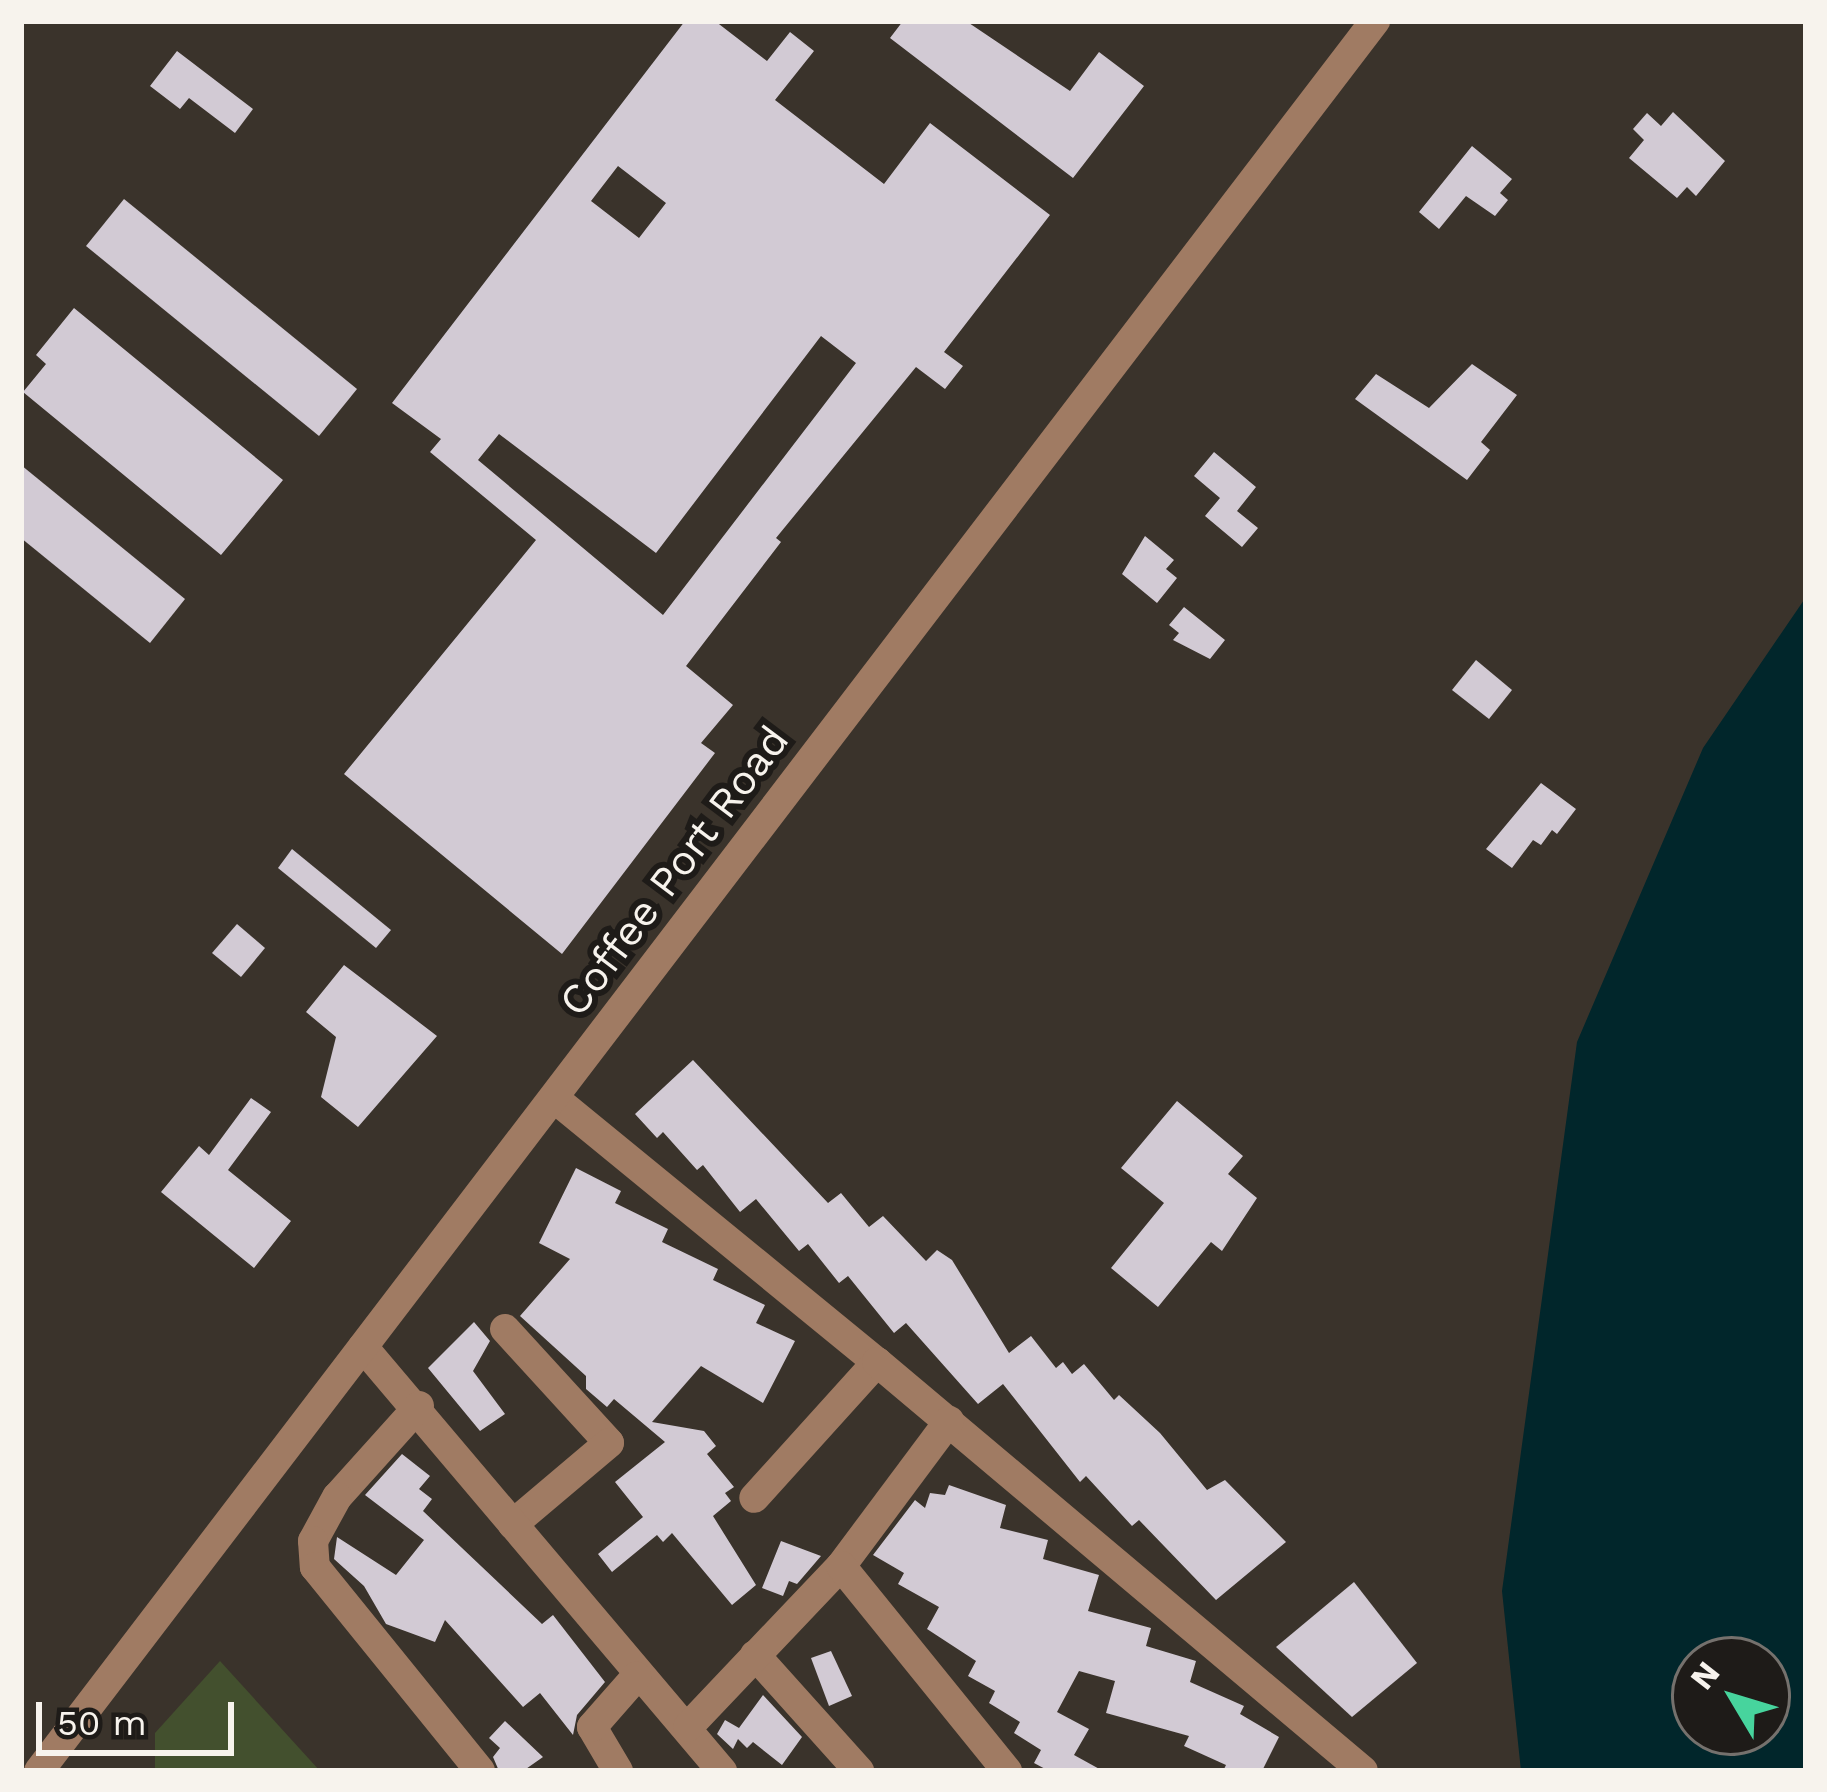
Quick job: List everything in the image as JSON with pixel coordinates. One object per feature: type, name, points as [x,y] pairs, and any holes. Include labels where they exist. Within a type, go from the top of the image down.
[{"type":"street","name":"Coffee Port Road","points":[[39,1771],[1375,21]]},
{"type":"street","points":[[554,1098],[949,1421],[1364,1771]]},
{"type":"street","points":[[505,1329],[609,1443],[513,1524]]},
{"type":"street","points":[[363,1347],[418,1406],[635,1677],[688,1727],[722,1771]]},
{"type":"street","points":[[754,1498],[877,1362]]},
{"type":"street","points":[[418,1406],[337,1497],[313,1541],[315,1567],[480,1771]]},
{"type":"street","points":[[688,1727],[841,1566],[949,1421]]},
{"type":"street","points":[[841,1566],[1007,1771]]},
{"type":"street","points":[[755,1655],[859,1771]]},
{"type":"street","points":[[618,1771],[592,1726],[635,1677]]},
{"type":"green space","points":[[220,1661],[320,1771],[155,1771],[155,1733]]},
{"type":"water","points":[[1806,597],[1806,1771],[1521,1771],[1502,1591],[1577,1042],[1703,748]]},
{"type":"building","points":[[685,21],[715,21],[767,61],[790,32],[814,51],[775,100],[884,184],[930,123],[1050,215],[944,352],[963,366],[945,389],[916,367],[776,538],[781,542],[686,666],[733,705],[701,743],[715,753],[562,954],[344,774],[536,540],[430,452],[441,439],[392,403]],"holes":[[[618,166],[666,203],[639,238],[591,201]],[[821,336],[856,363],[663,615],[478,460],[499,434],[656,553]]]},
{"type":"building","points":[[903,21],[966,21],[1070,91],[1099,52],[1144,86],[1073,178],[890,38]]},
{"type":"building","points":[[177,51],[253,109],[235,133],[189,98],[180,109],[150,86]]},
{"type":"building","points":[[1673,112],[1725,161],[1696,196],[1687,187],[1677,198],[1629,158],[1644,140],[1633,129],[1647,113],[1661,126]]},
{"type":"building","points":[[1472,146],[1512,179],[1500,193],[1508,200],[1495,216],[1466,196],[1439,229],[1419,212]]},
{"type":"building","points":[[124,199],[357,389],[319,436],[86,246]]},
{"type":"building","points":[[74,308],[283,480],[221,555],[23,392],[46,364],[36,355]]},
{"type":"building","points":[[1472,364],[1517,395],[1481,442],[1490,450],[1467,480],[1355,399],[1376,374],[1429,408]]},
{"type":"building","points":[[1214,452],[1256,487],[1237,511],[1258,528],[1242,547],[1205,516],[1220,498],[1194,476]]},
{"type":"building","points":[[21,465],[185,599],[150,643],[21,538]]},
{"type":"building","points":[[1145,536],[1174,560],[1166,569],[1177,578],[1157,603],[1122,574]]},
{"type":"building","points":[[1184,607],[1225,640],[1210,659],[1173,640],[1179,633],[1169,625]]},
{"type":"building","points":[[1476,660],[1512,690],[1489,719],[1452,690]]},
{"type":"building","points":[[1541,783],[1576,809],[1557,834],[1552,830],[1541,845],[1533,840],[1512,868],[1486,849]]},
{"type":"building","points":[[292,849],[391,930],[376,948],[278,868]]},
{"type":"building","points":[[237,924],[265,948],[241,977],[212,953]]},
{"type":"building","points":[[344,965],[437,1036],[358,1127],[321,1097],[336,1037],[306,1012]]},
{"type":"building","points":[[693,1060],[828,1203],[841,1193],[869,1227],[883,1216],[926,1261],[937,1250],[952,1260],[1009,1353],[1031,1336],[1056,1368],[1063,1362],[1072,1374],[1084,1364],[1114,1400],[1119,1395],[1160,1433],[1207,1490],[1225,1480],[1286,1542],[1216,1600],[1139,1520],[1132,1526],[1086,1476],[1080,1482],[1003,1384],[978,1404],[906,1323],[894,1333],[848,1276],[839,1283],[808,1244],[799,1251],[756,1199],[740,1212],[703,1165],[697,1170],[663,1132],[657,1138],[635,1114]]},
{"type":"building","points":[[251,1098],[271,1112],[228,1170],[291,1221],[254,1268],[161,1192],[199,1146],[209,1155]]},
{"type":"building","points":[[1177,1101],[1243,1156],[1228,1174],[1257,1198],[1222,1251],[1211,1242],[1158,1307],[1111,1268],[1164,1203],[1121,1168]]},
{"type":"building","points":[[576,1168],[621,1191],[615,1203],[668,1229],[662,1242],[718,1269],[713,1280],[765,1305],[756,1323],[795,1341],[763,1403],[701,1366],[652,1422],[704,1431],[716,1446],[707,1454],[734,1487],[725,1493],[731,1501],[713,1516],[756,1585],[732,1605],[672,1533],[663,1542],[657,1535],[612,1572],[598,1554],[643,1517],[615,1482],[665,1442],[614,1399],[607,1407],[586,1389],[586,1376],[520,1316],[570,1259],[539,1243]]},
{"type":"building","points":[[474,1322],[490,1341],[473,1371],[505,1414],[480,1431],[428,1368]]},
{"type":"building","points":[[402,1454],[430,1476],[419,1489],[432,1499],[423,1511],[542,1624],[553,1615],[605,1682],[577,1715],[573,1735],[540,1693],[523,1707],[445,1620],[435,1642],[386,1624],[364,1586],[334,1559],[337,1537],[396,1575],[424,1540],[365,1495]]},
{"type":"building","points":[[949,1485],[1006,1505],[1000,1528],[1048,1540],[1043,1559],[1099,1575],[1088,1611],[1151,1628],[1146,1646],[1196,1661],[1190,1682],[1244,1706],[1240,1714],[1279,1737],[1262,1771],[1223,1771],[1226,1765],[1184,1746],[1189,1736],[1106,1713],[1115,1681],[1079,1671],[1057,1712],[1089,1729],[1074,1755],[1103,1771],[1049,1771],[1034,1763],[1041,1750],[1014,1733],[1020,1722],[989,1703],[995,1691],[968,1676],[976,1661],[927,1629],[939,1607],[898,1584],[904,1573],[873,1555],[915,1500],[925,1508],[930,1493],[945,1495]]},
{"type":"building","points":[[781,1541],[821,1556],[797,1584],[789,1581],[783,1596],[762,1588]]},
{"type":"building","points":[[1354,1582],[1417,1663],[1352,1717],[1276,1647]]},
{"type":"building","points":[[831,1651],[852,1696],[829,1706],[811,1658]]},
{"type":"building","points":[[763,1695],[802,1737],[782,1765],[753,1742],[747,1748],[738,1739],[733,1749],[717,1734],[725,1720],[739,1728]]},
{"type":"building","points":[[505,1721],[543,1757],[523,1771],[499,1771],[493,1757],[500,1748],[489,1738]]}]
